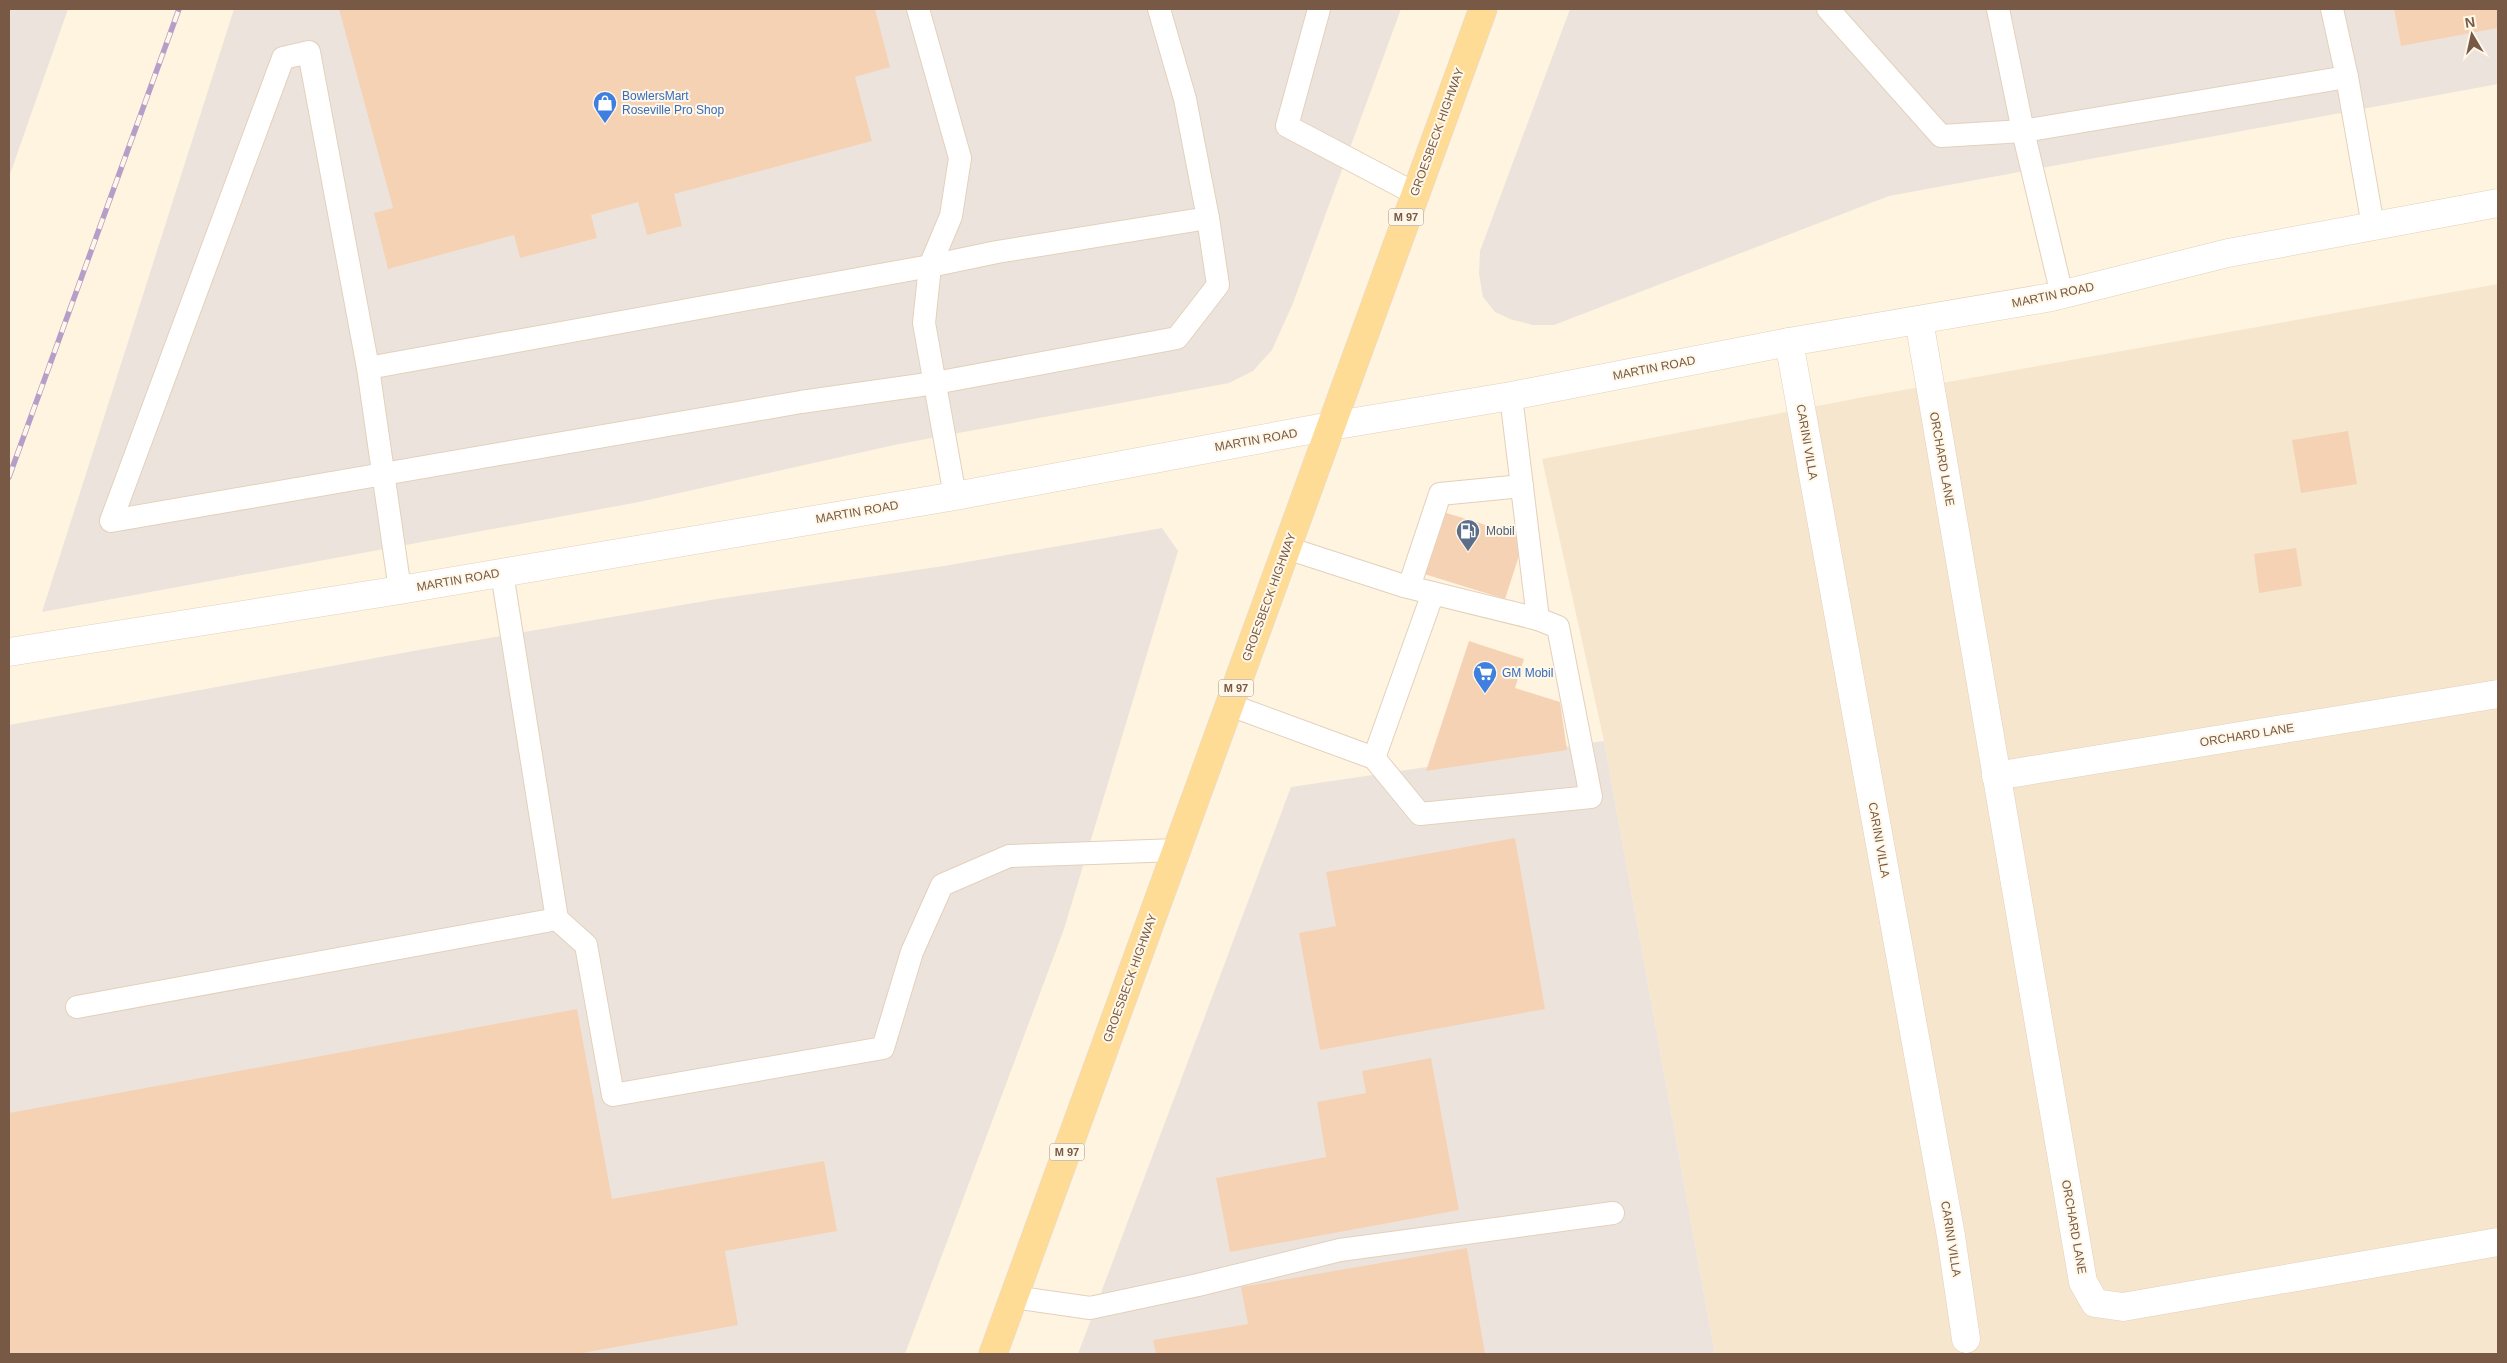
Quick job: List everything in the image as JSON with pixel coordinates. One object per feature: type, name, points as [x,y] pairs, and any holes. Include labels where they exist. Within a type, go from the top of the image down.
[{"type":"main road","name":"GROESBECK HIGHWAY","points":[[992,1354],[1230,705],[1414,193],[1483,9]]},
{"type":"street","name":"MARTIN ROAD","points":[[9,652],[400,590],[955,496],[1331,426],[1510,396],[1788,342],[2062,295],[2228,253],[2498,203]]},
{"type":"street","name":"ORCHARD LANE","points":[[1919,320],[2083,1282],[2095,1303],[2123,1307],[2498,1242]]},
{"type":"street","name":"CARINI VILLA","points":[[1788,342],[1951,1236],[1966,1339]]},
{"type":"street","name":"ORCHARD LANE","points":[[1996,776],[2498,694]]},
{"type":"lane","points":[[918,9],[960,158],[951,216],[930,266],[924,323],[955,496]]},
{"type":"lane","points":[[400,590],[383,474],[368,368],[309,52],[283,58],[111,521],[383,474],[801,402],[935,383],[1177,338],[1218,285],[1208,218],[1186,99],[1159,9]]},
{"type":"lane","points":[[1319,9],[1287,126],[1414,193]]},
{"type":"lane","points":[[1828,9],[1941,136],[2023,131],[2347,77]]},
{"type":"lane","points":[[1998,9],[2023,131],[2062,295]]},
{"type":"lane","points":[[2332,9],[2347,77],[2373,226]]},
{"type":"lane","points":[[368,368],[930,266],[996,252],[1208,218]]},
{"type":"lane","points":[[1510,396],[1538,619]]},
{"type":"lane","points":[[1409,587],[1440,494],[1522,486]]},
{"type":"lane","points":[[1230,705],[1374,758],[1420,814],[1591,797],[1558,627],[1538,619],[1409,587],[1287,548]]},
{"type":"lane","points":[[502,573],[557,920],[586,945],[613,1095],[883,1048],[912,952],[942,885],[1009,856],[1177,850]]},
{"type":"lane","points":[[1374,758],[1433,593]]},
{"type":"lane","points":[[77,1007],[557,920]]},
{"type":"lane","points":[[1014,1297],[1090,1308],[1198,1285],[1340,1250],[1613,1212]]},
{"type":"shaded area","points":[[9,9],[68,9],[9,177]]},
{"type":"shaded area","points":[[234,9],[1401,9],[1293,303],[1272,350],[1253,371],[1229,383],[899,444],[639,502],[42,612]]},
{"type":"shaded area","points":[[1570,9],[2498,9],[2498,84],[1889,196],[1554,325],[1533,325],[1510,319],[1495,312],[1483,297],[1479,274],[1480,251]]},
{"type":"shaded area","points":[[2498,284],[2498,1354],[1715,1354],[1604,741],[1542,459],[1864,397]]},
{"type":"shaded area","points":[[1162,528],[1178,551],[1064,929],[905,1354],[9,1354],[9,725],[419,650],[717,599],[944,566]]},
{"type":"shaded area","points":[[1604,741],[1715,1354],[1078,1354],[1291,787]]},
{"type":"building","points":[[339,9],[875,9],[890,67],[855,77],[872,141],[674,194],[682,226],[647,235],[638,202],[591,215],[597,238],[520,258],[514,235],[388,269],[374,213],[393,208]]},
{"type":"building","points":[[2394,9],[2498,9],[2498,28],[2401,46]]},
{"type":"building","points":[[2348,431],[2357,484],[2301,493],[2292,440]]},
{"type":"building","points":[[1440,511],[1525,537],[1505,599],[1421,573]]},
{"type":"building","points":[[2296,548],[2302,586],[2259,593],[2254,554]]},
{"type":"building","points":[[1469,641],[1524,659],[1515,688],[1560,702],[1567,750],[1426,771]]},
{"type":"building","points":[[1515,838],[1545,1009],[1320,1050],[1299,933],[1336,926],[1326,872]]},
{"type":"building","points":[[577,1009],[612,1199],[824,1161],[837,1231],[725,1251],[738,1325],[577,1354],[9,1354],[9,1113]]},
{"type":"building","points":[[1431,1058],[1459,1210],[1230,1252],[1216,1178],[1326,1157],[1317,1102],[1366,1093],[1362,1071]]},
{"type":"building","points":[[1467,1248],[1485,1354],[1156,1354],[1153,1340],[1248,1324],[1241,1287]]},
{"type":"railway","points":[[9,477],[179,9]]},
{"type":"place","name":"BowlersMart Roseville Pro Shop","points":[[605,124]]},
{"type":"place","name":"Mobil","points":[[1468,552]]},
{"type":"place","name":"GM Mobil","points":[[1485,694]]}]
